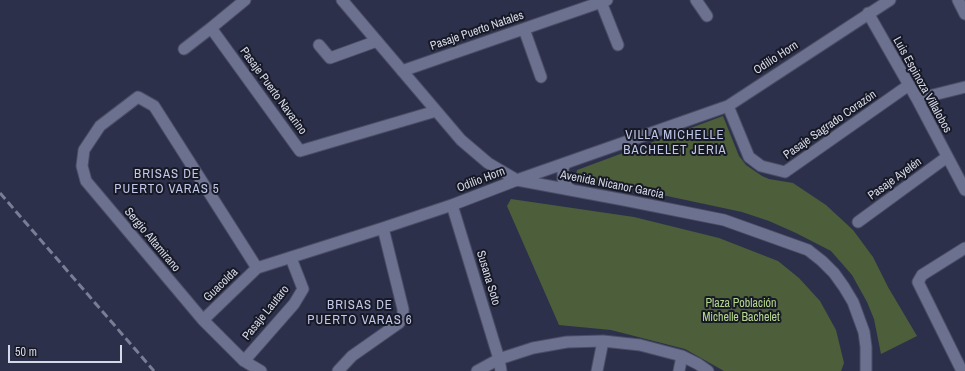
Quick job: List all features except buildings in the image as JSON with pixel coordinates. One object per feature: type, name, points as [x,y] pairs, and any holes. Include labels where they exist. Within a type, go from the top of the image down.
[{"type":"street","points":[[184,49],[245,0]]},
{"type":"street","name":"Avenida Nicanor García","points":[[342,0],[461,140],[488,163],[517,180],[724,220],[808,250],[834,273],[853,302],[864,332],[866,347],[866,371]]},
{"type":"street","points":[[696,0],[707,16]]},
{"type":"street","name":"Odilio Horn","points":[[257,268],[452,205],[517,180],[728,106],[890,0]]},
{"type":"street","points":[[958,0],[965,14]]},
{"type":"street","points":[[604,1],[618,45]]},
{"type":"street","name":"Pasaje Puerto Natales","points":[[402,71],[524,29],[584,4],[604,1]]},
{"type":"street","name":"Luis Espinoza Villalobos","points":[[868,13],[964,186]]},
{"type":"street","name":"Pasaje Puerto Navarino","points":[[212,28],[300,151],[436,111]]},
{"type":"street","points":[[524,29],[542,77]]},
{"type":"street","points":[[319,45],[330,58],[377,41]]},
{"type":"street","name":"Pasaje Sagrado Corazón","points":[[728,106],[749,158],[761,166],[786,172],[909,85]]},
{"type":"street","points":[[917,99],[965,87]]},
{"type":"street","name":"Sergio Altamirano","points":[[257,268],[154,106],[138,97],[100,126],[84,150],[82,166],[86,181],[203,320],[244,361],[261,371]]},
{"type":"street","name":"Pasaje Ayelén","points":[[858,222],[947,157]]},
{"type":"street","points":[[566,163],[563,168],[563,179],[568,188],[572,190]]},
{"type":"street","name":"Susana Soto","points":[[452,205],[499,359],[501,371]]},
{"type":"street","points":[[338,371],[352,356],[399,323],[403,316],[404,308],[383,228]]},
{"type":"street","points":[[962,371],[918,282],[922,275],[965,248]]},
{"type":"street","name":"Pasaje Lautaro","points":[[244,361],[294,304],[303,289],[291,258]]},
{"type":"street","name":"Guacolda","points":[[203,320],[257,268]]},
{"type":"street","points":[[477,371],[499,359],[521,352],[550,345],[585,341],[603,341],[640,345],[682,356],[708,371]]},
{"type":"street","points":[[597,371],[603,341]]},
{"type":"street","points":[[679,371],[682,356]]},
{"type":"green space","points":[[723,116],[739,156],[746,165],[769,179],[793,183],[826,205],[853,230],[873,257],[888,287],[917,336],[881,354],[874,319],[867,302],[852,275],[831,251],[796,233],[769,221],[742,212],[639,190],[584,184],[576,175],[577,170]]},
{"type":"green space","name":"Plaza Población Michelle Bachelet","points":[[511,199],[634,217],[719,238],[778,261],[799,278],[820,301],[836,330],[844,363],[841,371],[724,371],[685,349],[611,330],[559,325],[507,206]]},
{"type":"railway","points":[[0,193],[154,371]]},
{"type":"district","name":"VILLA MICHELLE BACHELET JERIA","points":[[675,144]]},
{"type":"district","name":"BRISAS DE PUERTO VARAS 5","points":[[167,182]]},
{"type":"district","name":"BRISAS DE PUERTO VARAS 6","points":[[360,314]]}]
